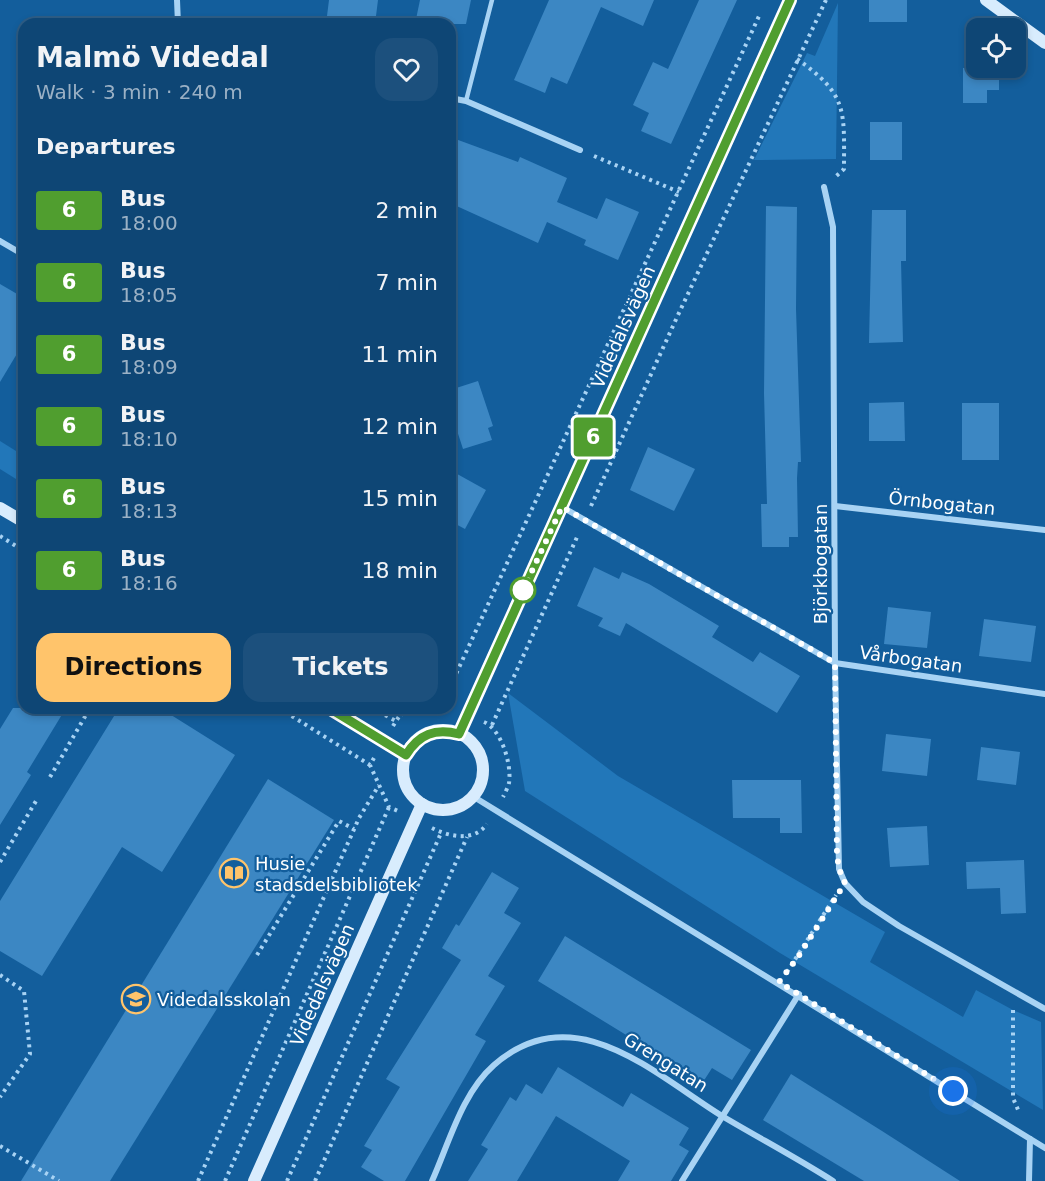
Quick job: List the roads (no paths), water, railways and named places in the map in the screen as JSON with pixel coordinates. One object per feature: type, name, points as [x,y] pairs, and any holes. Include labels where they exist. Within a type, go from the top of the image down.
[{"type":"street","points":[[177,0],[178,18]]},
{"type":"street","name":"Videdalsvägen","points":[[459,734],[790,0]]},
{"type":"street","points":[[986,0],[1045,43]]},
{"type":"street","points":[[456,99],[466,101],[580,150]]},
{"type":"street","name":"Björkbogatan","points":[[824,187],[833,227],[835,663],[839,869],[845,883],[863,902],[890,920],[1045,1009]]},
{"type":"street","points":[[0,241],[18,252]]},
{"type":"street","name":"Örnbogatan","points":[[835,506],[1045,530]]},
{"type":"street","name":"Vårbogatan","points":[[562,507],[835,663],[1045,694]]},
{"type":"street","points":[[0,508],[18,518]]},
{"type":"street","points":[[339,714],[406,755]]},
{"type":"street","points":[[434,731],[459,734],[470,741],[482,763],[483,776],[474,797],[453,809],[437,810],[422,804],[411,794],[405,783],[403,769],[406,755],[422,736],[434,731]]},
{"type":"street","points":[[474,797],[799,994],[1045,1148]]},
{"type":"street","name":"Videdalsvägen","points":[[254,1181],[422,804]]},
{"type":"street","points":[[681,1181],[799,994]]},
{"type":"street","name":"Grengatan","points":[[432,1181],[468,1099],[480,1081],[494,1065],[512,1052],[530,1043],[551,1038],[594,1040],[618,1048],[723,1116],[833,1181]]},
{"type":"street","points":[[1029,1181],[1030,1139]]},
{"type":"lane","points":[[466,101],[492,0]]},
{"type":"place","name":"Husie stadsdelsbibliotek","points":[[234,873]]},
{"type":"place","name":"Videdalsskolan","points":[[136,999]]}]
